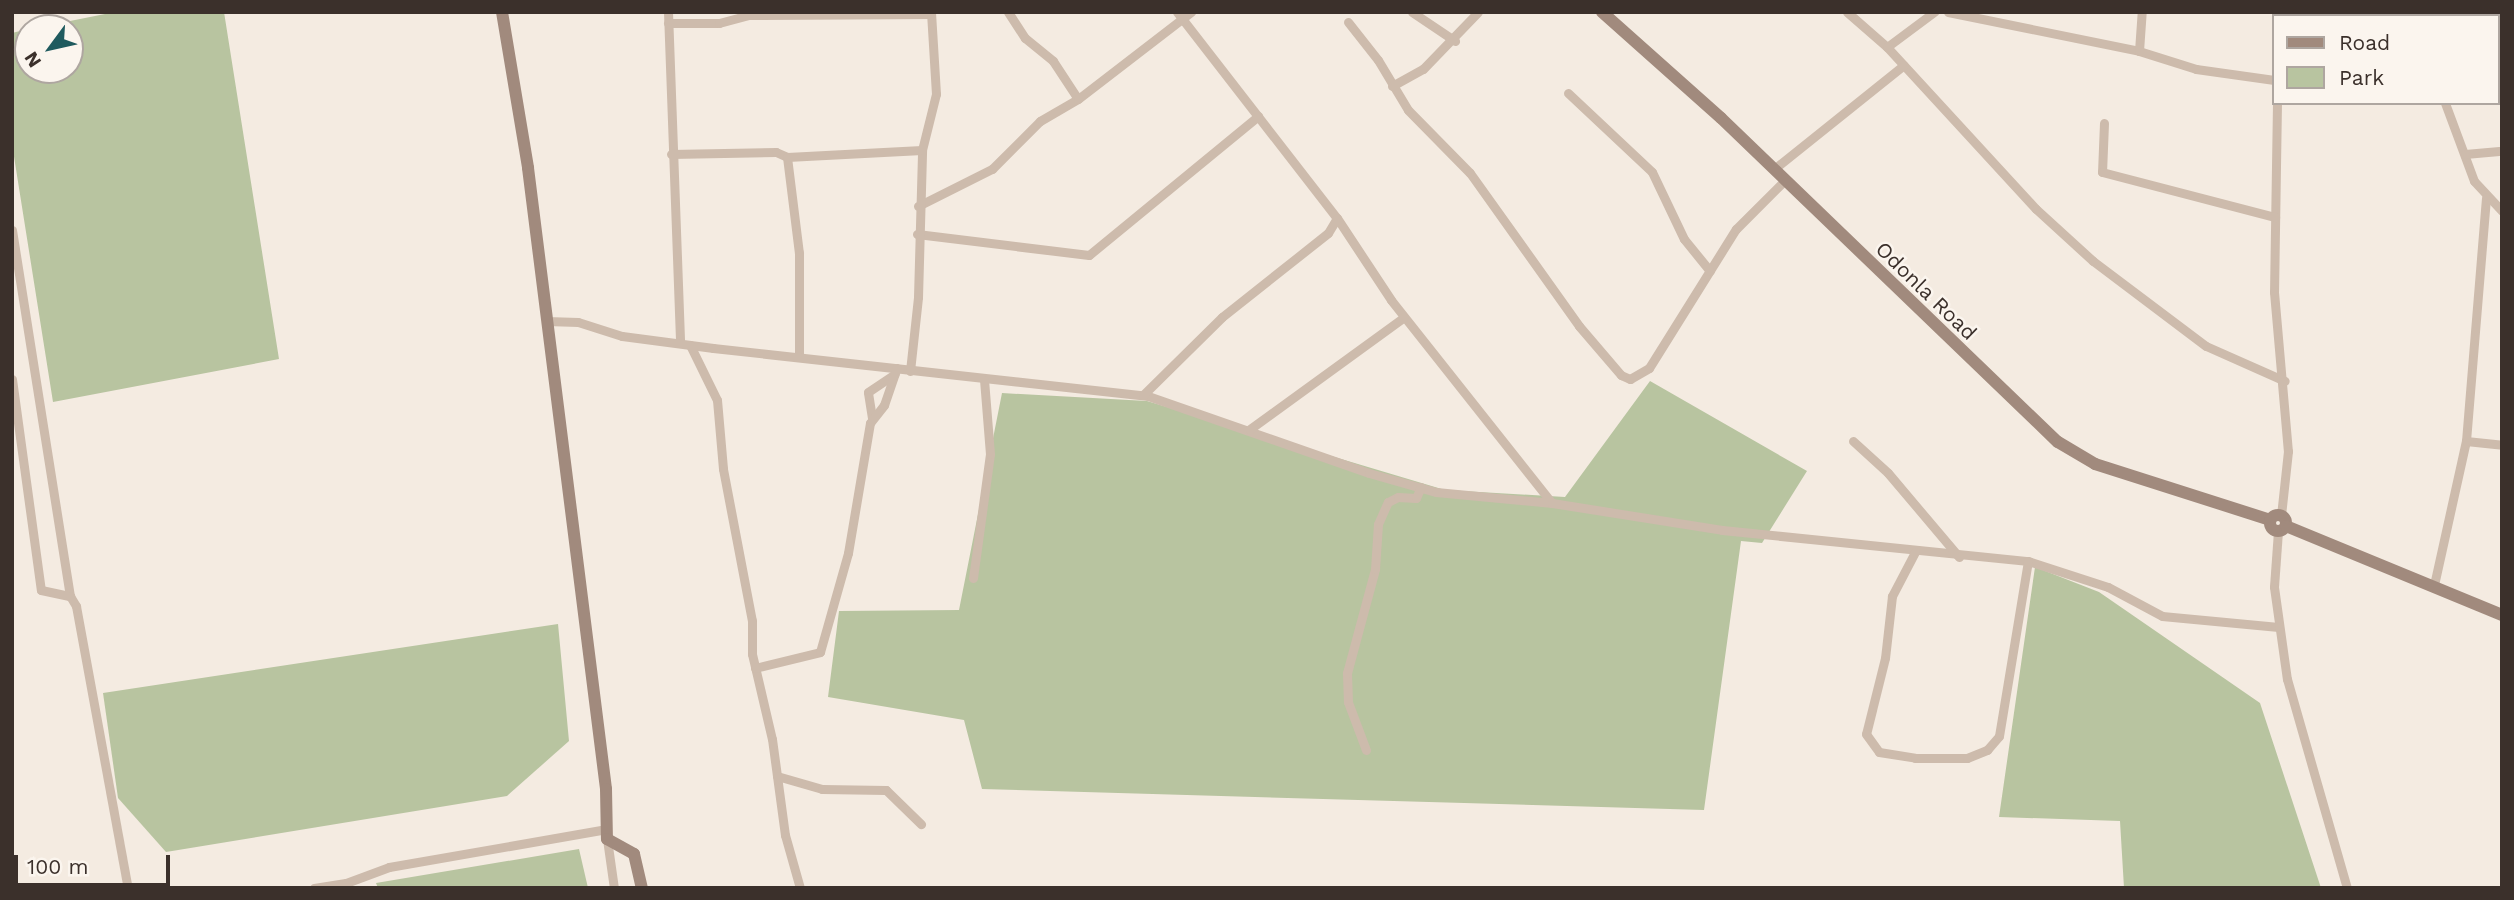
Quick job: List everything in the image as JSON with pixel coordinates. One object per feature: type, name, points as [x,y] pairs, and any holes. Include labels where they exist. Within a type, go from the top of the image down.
[{"type":"street","points":[[502,12],[514,64],[606,789],[607,834],[614,888]]},
{"type":"street","points":[[1008,12],[1025,38],[1053,61],[1078,99]]},
{"type":"street","points":[[918,206],[992,169],[1040,121],[1078,99],[1180,15],[1191,12]]},
{"type":"street","points":[[1412,12],[1455,41]]},
{"type":"street","points":[[1392,86],[1423,69],[1455,41],[1478,12]]},
{"type":"street","points":[[1847,12],[1887,47],[2036,209],[2093,261],[2206,346],[2285,381]]},
{"type":"street","points":[[1887,47],[1934,12]]},
{"type":"street","points":[[1948,12],[2139,51],[2196,69],[2272,80]]},
{"type":"street","points":[[2139,51],[2142,12]]},
{"type":"street","points":[[800,888],[785,835],[777,776],[755,668],[752,621],[723,469],[717,400],[701,363],[685,344],[671,154],[668,17],[719,23],[748,15],[931,13],[936,94],[922,150],[917,234],[918,297],[910,371]]},
{"type":"street","name":"Odonla Road","points":[[1607,14],[1774,169],[2066,448],[2130,477],[2279,523],[2502,615]]},
{"type":"street","points":[[1180,15],[1337,218],[1404,317],[1552,503]]},
{"type":"street","points":[[2500,73],[2502,20]]},
{"type":"street","points":[[1348,22],[1378,60],[1408,110],[1470,173],[1578,326],[1621,375],[1630,379],[1649,368],[1736,229],[1785,180]]},
{"type":"street","points":[[1774,169],[1904,65]]},
{"type":"street","points":[[1568,93],[1652,172],[1684,239],[1710,271]]},
{"type":"street","points":[[2277,105],[2274,292],[2285,381],[2288,451],[2274,587],[2287,679],[2347,888]]},
{"type":"street","points":[[2446,105],[2468,168],[2486,198],[2502,211]]},
{"type":"street","points":[[917,234],[1089,255],[1258,116]]},
{"type":"street","points":[[2104,123],[2102,172],[2275,217]]},
{"type":"street","points":[[671,154],[776,152],[787,157],[922,150]]},
{"type":"street","points":[[2465,154],[2502,150]]},
{"type":"street","points":[[787,157],[799,253],[799,354]]},
{"type":"street","points":[[2434,585],[2466,441],[2486,198]]},
{"type":"street","points":[[1143,395],[1222,317],[1328,233],[1337,218]]},
{"type":"street","points":[[12,230],[70,596],[76,606],[128,888]]},
{"type":"street","points":[[1250,429],[1404,317]]},
{"type":"street","points":[[546,321],[578,322],[622,335],[713,348],[799,354],[896,371],[1143,395],[1420,488],[1552,503],[1722,530],[1959,557],[2028,561],[2108,587],[2162,616],[2278,627]]},
{"type":"street","points":[[701,363],[713,348]]},
{"type":"street","points":[[872,418],[884,405],[896,371]]},
{"type":"street","points":[[755,668],[820,652],[826,616],[848,553],[872,418],[868,392],[896,371]]},
{"type":"street","points":[[12,379],[41,590],[70,596]]},
{"type":"street","points":[[973,578],[990,454],[984,380]]},
{"type":"street","points":[[1853,441],[1888,473],[1959,557]]},
{"type":"street","points":[[2466,441],[2502,445]]},
{"type":"street","points":[[1366,750],[1348,702],[1347,673],[1376,569],[1378,524],[1388,502],[1398,497],[1416,498],[1420,488]]},
{"type":"street","points":[[1915,552],[1892,596],[1885,658],[1866,734],[1879,752],[1915,758],[1967,758],[1987,750],[1999,736],[2028,561]]},
{"type":"street","points":[[777,776],[822,789],[886,790],[921,824]]},
{"type":"street","points":[[314,888],[346,883],[389,867],[607,834],[634,853],[642,888]]},
{"type":"green space","points":[[115,12],[224,12],[279,359],[53,402],[12,144],[12,33],[14,84],[84,84],[84,18]]},
{"type":"green space","points":[[1650,381],[1807,471],[1762,543],[1741,541],[1704,810],[982,789],[964,720],[828,697],[839,611],[959,610],[1002,393],[1147,401],[1445,490],[1565,497]]},
{"type":"green space","points":[[2035,567],[2099,592],[2260,703],[2321,888],[2124,888],[2120,821],[1999,817]]},
{"type":"green space","points":[[558,624],[569,741],[507,796],[166,852],[118,798],[103,693]]},
{"type":"green space","points":[[579,849],[588,888],[378,888],[376,883]]}]
